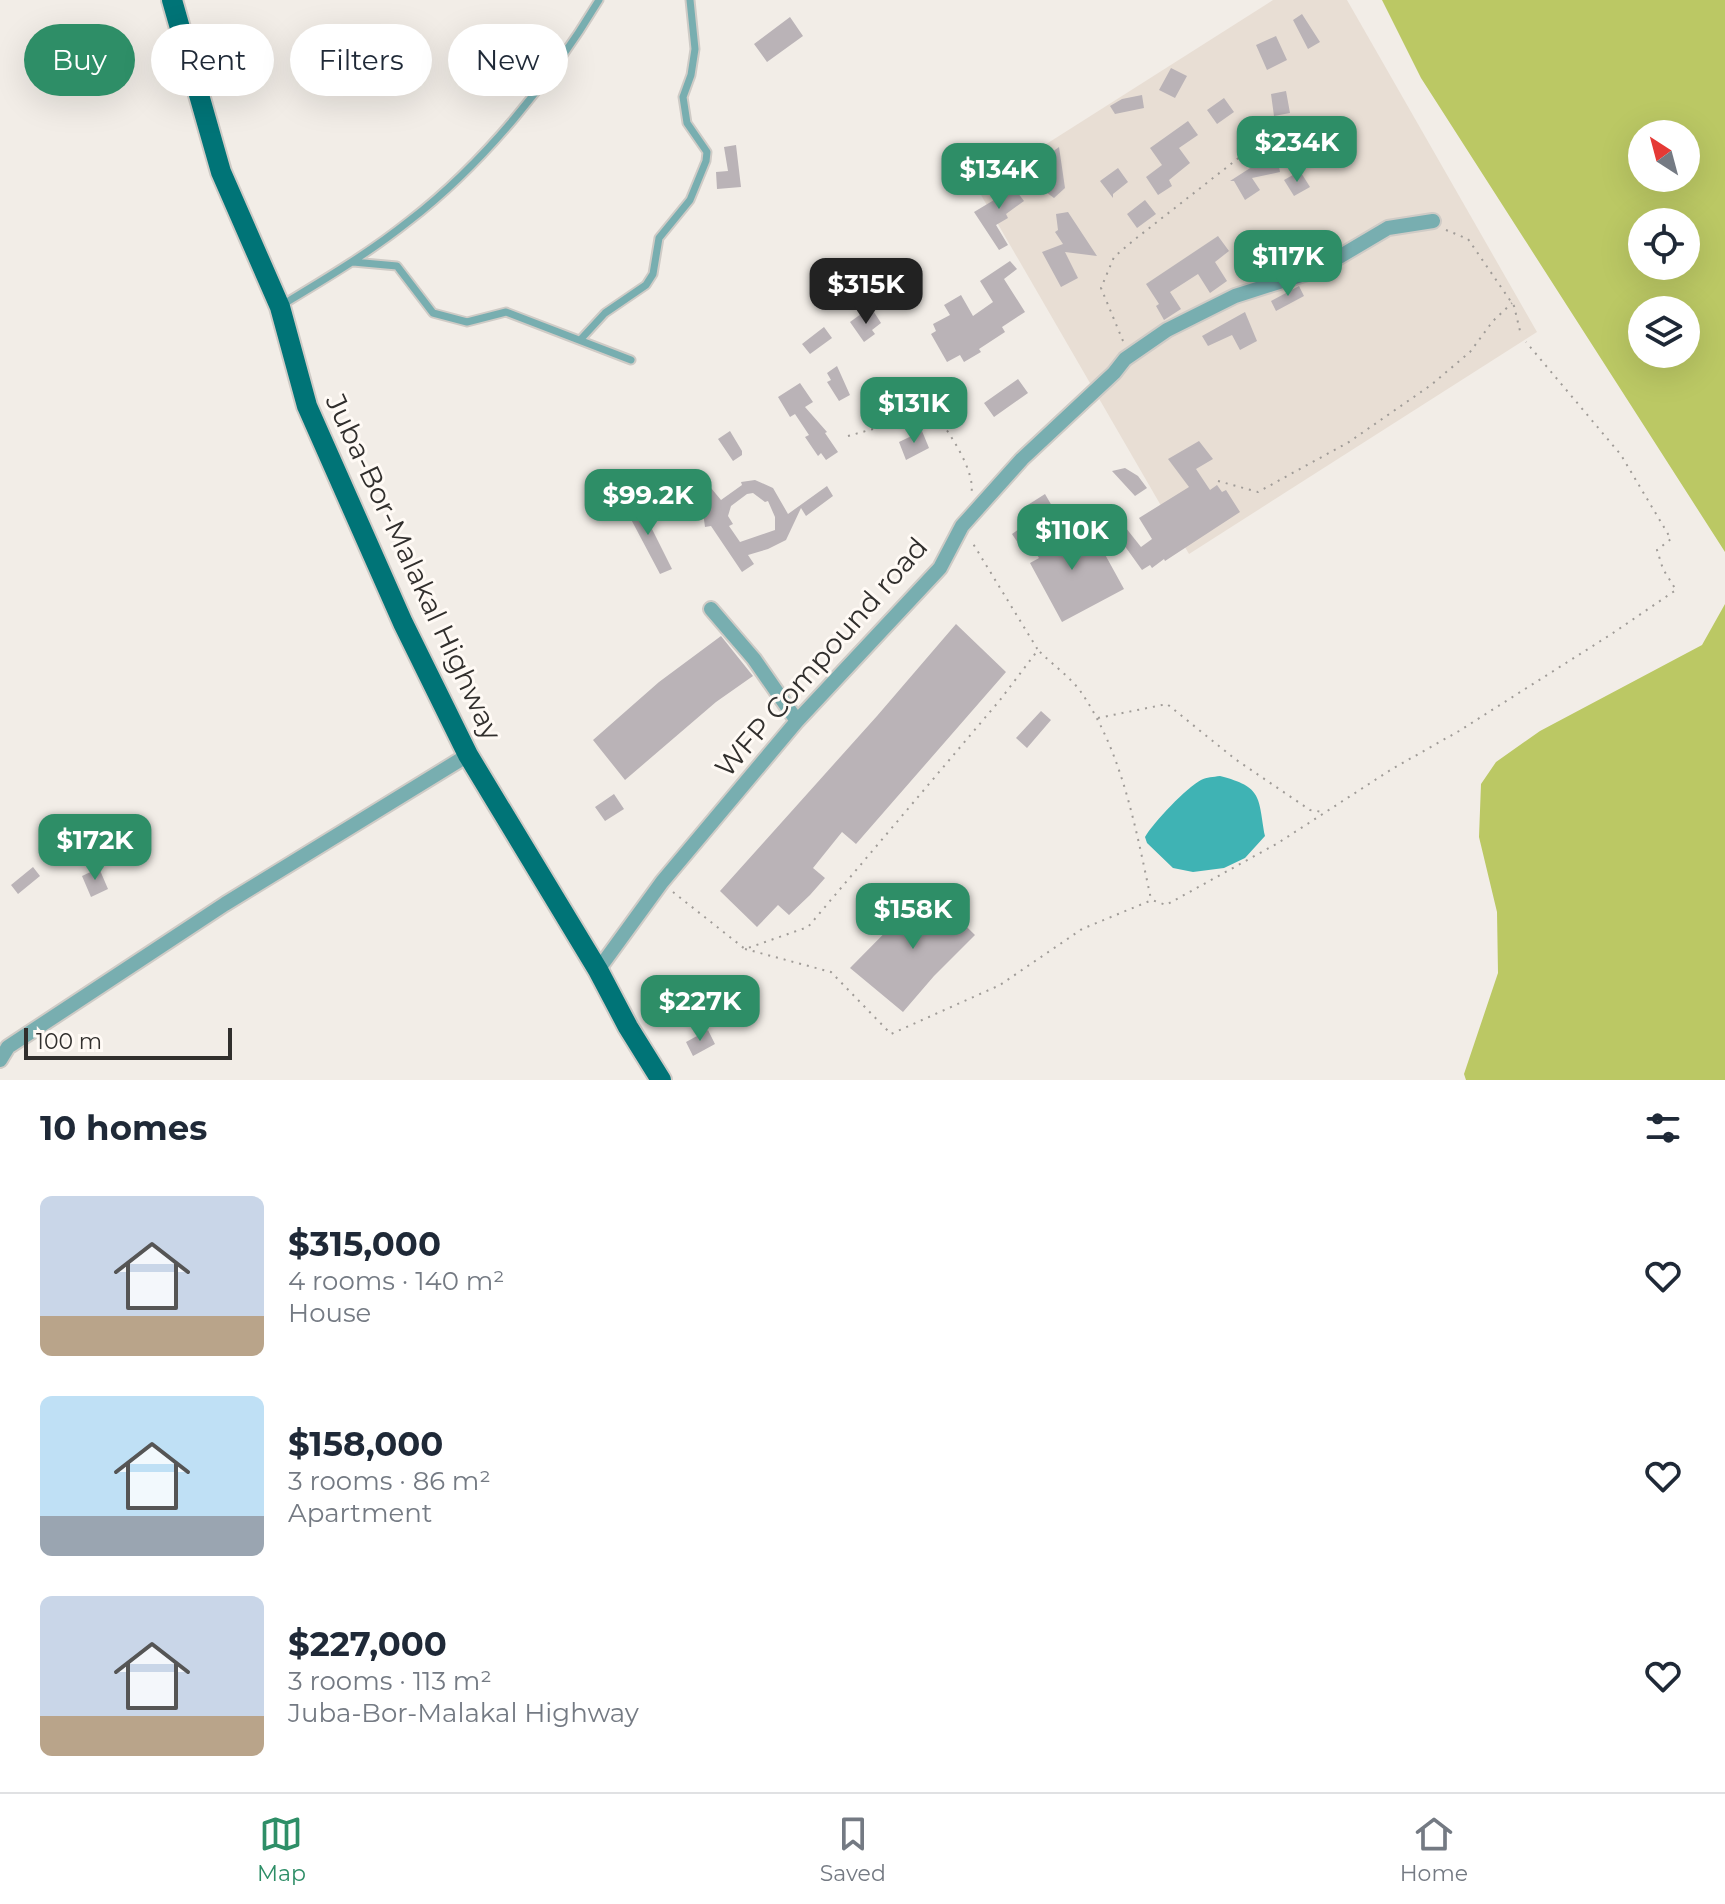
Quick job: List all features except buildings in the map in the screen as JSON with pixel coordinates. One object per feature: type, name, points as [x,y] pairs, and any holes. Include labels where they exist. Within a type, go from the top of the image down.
[{"type":"main road","name":"Juba-Bor-Malakal Highway","points":[[172,0],[221,172],[280,307],[307,406],[403,623],[468,755],[661,1080]]},
{"type":"street","name":"WFP Compound road","points":[[598,970],[662,882],[797,721],[940,568],[962,526],[1022,459],[1125,359],[1167,330],[1235,296],[1317,270],[1388,228],[1431,221]]},
{"type":"street","points":[[711,609],[754,659],[797,721]]},
{"type":"street","points":[[0,1060],[8,1047],[225,904],[468,755]]},
{"type":"lane","points":[[280,307],[353,262],[411,220],[465,170],[523,108],[599,0]]},
{"type":"lane","points":[[581,339],[605,313],[646,285],[653,274],[659,238],[690,200],[706,161],[707,152],[687,123],[683,97],[691,75],[695,49],[690,0]]},
{"type":"lane","points":[[353,262],[397,266],[433,313],[467,322],[506,312],[631,360]]},
{"type":"path","points":[[1125,359],[1123,339],[1101,288],[1114,257],[1259,142],[1294,127]]},
{"type":"path","points":[[1431,221],[1468,239],[1512,303],[1521,335]]},
{"type":"path","points":[[1218,481],[1258,492],[1349,442],[1431,385],[1460,360],[1512,303]]},
{"type":"path","points":[[662,882],[745,949],[831,972],[891,1034],[1000,985],[1082,929],[1152,900],[1166,905],[1278,843],[1610,635],[1676,590],[1663,569],[1657,550],[1671,539],[1655,510],[1621,455],[1526,342]]},
{"type":"path","points":[[848,436],[934,412],[954,439],[973,487],[969,500]]},
{"type":"path","points":[[962,526],[1038,650],[1082,692],[1107,736],[1152,900]]},
{"type":"path","points":[[745,949],[808,927],[1000,700],[1038,650]]},
{"type":"path","points":[[1097,718],[1167,704],[1235,759],[1310,810],[1325,813]]},
{"type":"shaded area","points":[[1273,0],[1347,0],[1537,332],[1189,554],[977,188]]},
{"type":"green space","points":[[1382,0],[1725,0],[1725,552],[1421,78]]},
{"type":"green space","points":[[1725,604],[1725,1080],[1466,1080],[1464,1074],[1498,973],[1497,912],[1479,837],[1481,784],[1496,762],[1540,731],[1702,645]]},
{"type":"water","points":[[1220,776],[1244,785],[1256,796],[1265,836],[1245,858],[1224,868],[1193,872],[1173,868],[1147,843],[1145,837],[1187,790],[1203,779]]}]
